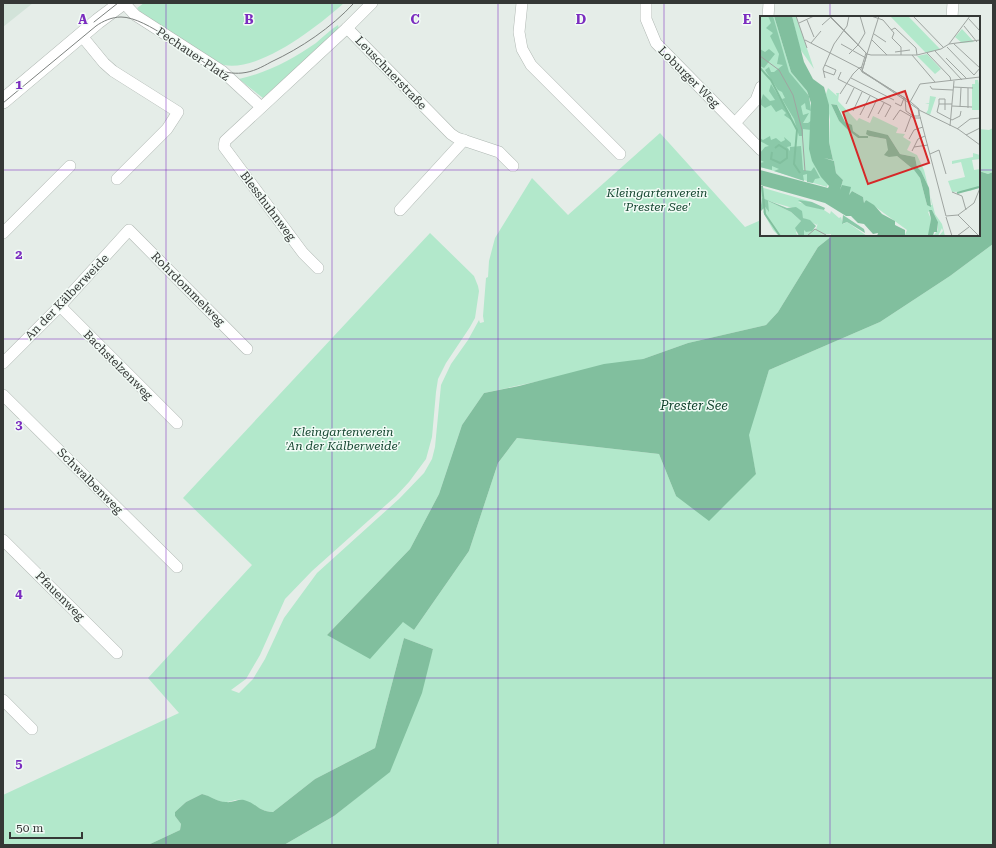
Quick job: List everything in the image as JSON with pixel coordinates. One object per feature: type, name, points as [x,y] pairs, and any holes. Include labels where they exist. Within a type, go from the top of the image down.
[{"type":"main road","points":[[3,100],[81,35],[123,3]]},
{"type":"street","name":"Pechauer Platz","points":[[123,3],[135,15],[222,71],[261,107]]},
{"type":"street","points":[[347,28],[372,3]]},
{"type":"street","points":[[522,3],[519,32],[522,49],[531,65],[620,154]]},
{"type":"street","name":"Loburger Weg","points":[[646,3],[646,16],[654,41],[760,149]]},
{"type":"street","points":[[768,16],[769,3]]},
{"type":"street","points":[[952,16],[953,3]]},
{"type":"street","name":"Leuschnerstraße","points":[[225,141],[347,28],[451,134],[499,152],[513,166]]},
{"type":"street","points":[[81,35],[104,63],[113,71],[178,112],[167,129],[117,179]]},
{"type":"street","points":[[735,123],[756,100],[760,90]]},
{"type":"street","points":[[400,210],[464,140]]},
{"type":"street","name":"Blesshuhnweg","points":[[225,141],[224,147],[227,152],[304,253],[318,268]]},
{"type":"street","points":[[3,233],[70,166]]},
{"type":"street","name":"An der Kälberweide","points":[[3,363],[60,306],[129,230]]},
{"type":"street","name":"Rohrdommelweg","points":[[129,230],[247,349]]},
{"type":"street","name":"Bachstelzenweg","points":[[60,306],[177,423]]},
{"type":"street","name":"Schwalbenweg","points":[[3,395],[177,568]]},
{"type":"street","name":"Pfauenweg","points":[[3,540],[117,653]]},
{"type":"street","points":[[3,700],[32,729]]},
{"type":"shaded area","points":[[3,3],[33,3],[3,27]]},
{"type":"green space","points":[[144,3],[344,3],[302,36],[285,47],[267,57],[249,63],[232,66],[217,63],[141,13],[137,8]]},
{"type":"green space","points":[[338,25],[339,29],[263,98],[239,79],[260,73],[289,60],[316,43]]},
{"type":"green space","points":[[993,128],[993,172],[988,174],[980,171],[980,129],[989,130]]},
{"type":"green space","points":[[660,133],[745,227],[760,220],[760,236],[832,236],[818,247],[778,312],[766,325],[688,343],[643,359],[484,393],[462,425],[439,494],[410,549],[327,635],[404,622],[414,630],[469,551],[498,463],[517,438],[659,454],[676,496],[756,474],[748,435],[769,370],[880,322],[950,276],[993,244],[993,845],[284,845],[334,816],[390,771],[433,649],[404,638],[375,748],[315,779],[273,812],[268,812],[245,801],[236,800],[223,802],[202,794],[186,802],[175,812],[175,816],[181,824],[180,830],[148,845],[3,845],[3,795],[179,713],[148,678],[252,565],[183,498],[430,233],[474,276],[479,291],[475,318],[446,363],[438,379],[432,437],[426,459],[409,482],[396,496],[312,571],[285,599],[260,655],[246,679],[231,690],[239,693],[253,679],[265,659],[284,618],[317,573],[399,499],[424,473],[432,459],[435,447],[441,385],[451,364],[468,340],[479,320],[480,323],[484,322],[483,316],[486,278],[488,277],[489,261],[495,238],[532,178],[568,215]]},
{"type":"water","name":"Prester See","points":[[980,171],[988,174],[993,172],[993,244],[950,276],[880,322],[769,370],[749,435],[756,474],[709,521],[676,496],[659,454],[517,438],[498,463],[469,551],[414,630],[403,622],[370,659],[327,635],[410,549],[439,494],[462,425],[484,393],[519,386],[604,364],[643,359],[688,343],[766,325],[778,312],[818,247],[832,236],[980,236]]},
{"type":"water","points":[[404,638],[433,649],[422,693],[390,772],[334,816],[284,845],[148,845],[180,830],[181,824],[175,816],[175,812],[186,802],[202,794],[223,802],[244,800],[252,803],[264,811],[273,812],[315,779],[375,748]]},
{"type":"tram line","points":[[94,22],[118,3]]},
{"type":"tram line","points":[[3,103],[96,26],[105,21],[118,17],[132,19],[143,23],[169,38],[215,69],[239,73],[257,69],[304,44],[336,21],[354,3]]},
{"type":"park label","name":"Kleingartenverein 'Prester See'","points":[[657,200]]},
{"type":"park label","name":"Kleingartenverein 'An der Kälberweide'","points":[[343,439]]}]
